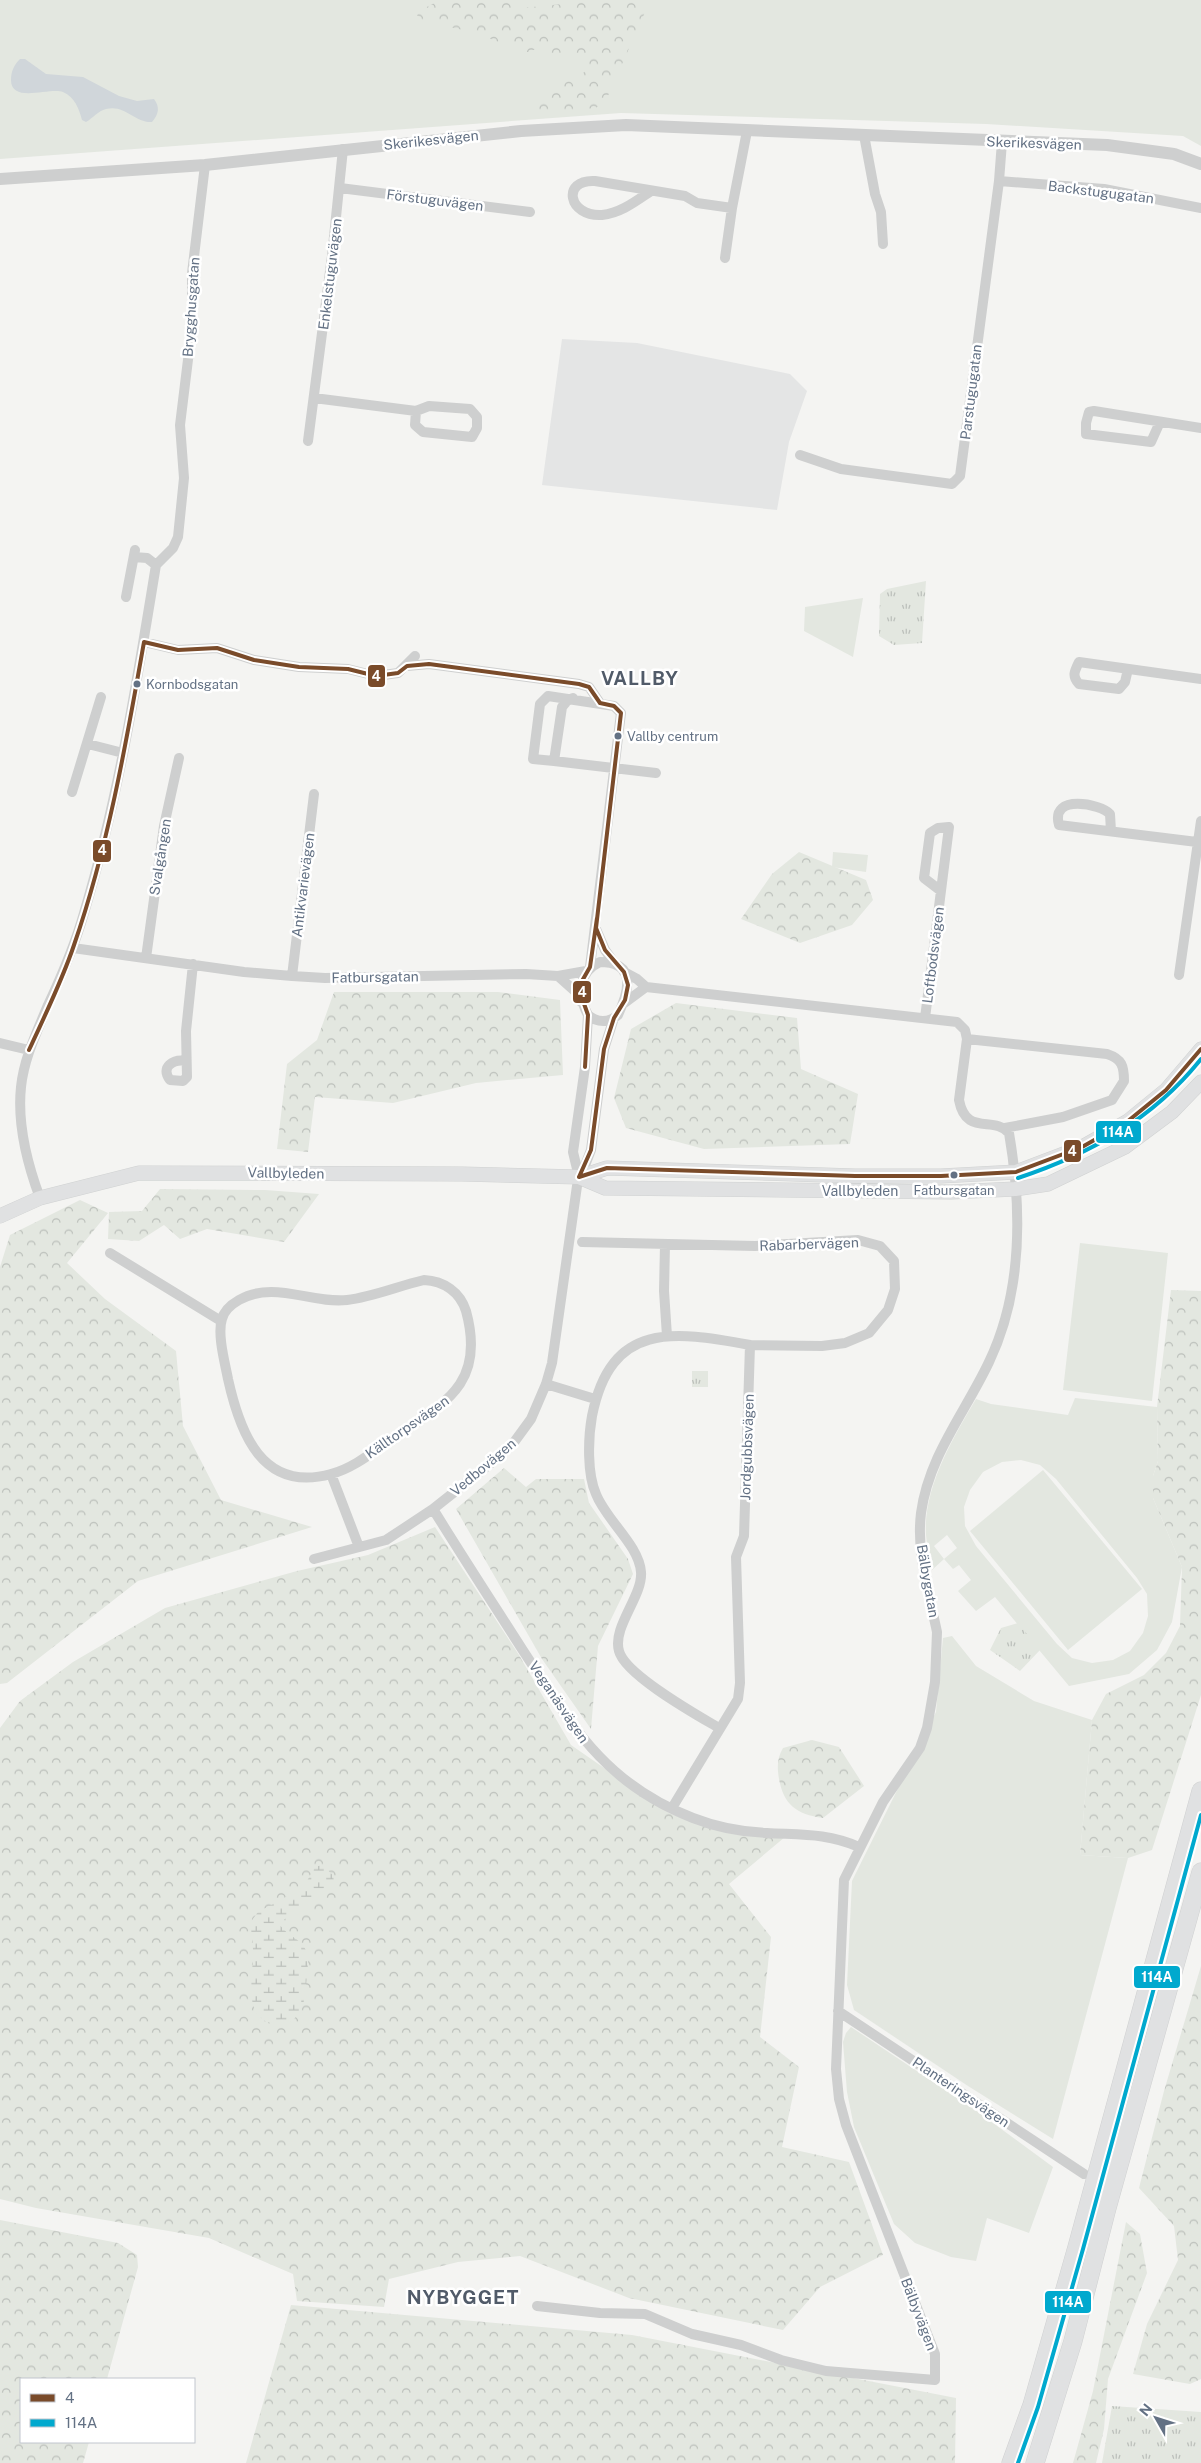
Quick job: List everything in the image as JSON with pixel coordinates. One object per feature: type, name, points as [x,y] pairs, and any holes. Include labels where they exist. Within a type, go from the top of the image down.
[{"type":"highway","points":[[1011,2463],[1032,2405],[1201,1791]]},
{"type":"highway","points":[[1035,2463],[1073,2341],[1107,2208],[1201,1872]]},
{"type":"main road","name":"Vallbyleden","points":[[0,1216],[40,1198],[139,1173],[462,1174],[579,1177],[607,1168],[855,1176],[950,1176],[1016,1172],[1082,1148],[1128,1121],[1166,1090],[1201,1049]]},
{"type":"main road","name":"Vallbyleden","points":[[579,1177],[605,1188],[952,1192],[1015,1190],[1048,1184],[1125,1147],[1172,1112],[1201,1082]]},
{"type":"street","name":"Skerikesvägen","points":[[0,178],[205,165],[343,149],[574,127],[626,125],[1115,146],[1174,154],[1201,164]]},
{"type":"street","points":[[724,258],[747,130]]},
{"type":"street","points":[[864,135],[875,194],[881,212],[883,244]]},
{"type":"street","name":"Parstugugatan","points":[[800,455],[841,469],[952,484],[957,481],[960,476],[999,180],[1002,142]]},
{"type":"street","name":"Enkelstuguvägen","points":[[308,441],[340,188],[343,149]]},
{"type":"street","name":"Brygghusgatan","points":[[156,565],[172,548],[178,537],[184,478],[180,425],[192,327],[192,273],[205,165]]},
{"type":"street","name":"Backstugugatan","points":[[999,180],[1104,189],[1201,208]]},
{"type":"street","points":[[651,191],[621,210],[602,215],[587,214],[579,210],[574,204],[572,197],[577,186],[586,181],[685,196],[697,203],[732,208]]},
{"type":"street","name":"Förstuguvägen","points":[[340,188],[530,212]]},
{"type":"street","points":[[314,398],[416,411],[429,406],[470,408],[478,416],[477,428],[472,437],[423,432],[415,425],[416,411]]},
{"type":"street","points":[[1160,422],[1151,442],[1086,434],[1089,412],[1094,411],[1201,428]]},
{"type":"street","points":[[40,1198],[25,1150],[20,1115],[21,1087],[28,1050],[73,948],[90,893],[129,732],[156,565],[147,558],[134,553],[126,597]]},
{"type":"street","points":[[144,642],[178,650],[217,648],[254,660],[299,667],[348,669],[376,676],[398,673],[415,656]]},
{"type":"street","points":[[1128,669],[1125,682],[1119,689],[1079,684],[1074,679],[1078,662],[1201,678]]},
{"type":"street","points":[[407,666],[429,664],[579,684],[589,687],[600,703]]},
{"type":"street","points":[[579,1177],[573,1152],[585,1066],[586,1012],[582,989],[596,928],[615,769],[622,713],[614,706],[573,698],[548,696],[540,704],[533,759],[615,769],[656,773]]},
{"type":"street","points":[[72,792],[101,697]]},
{"type":"street","points":[[554,761],[562,707],[573,698]]},
{"type":"street","points":[[88,744],[123,753]]},
{"type":"street","name":"Svalgången","points":[[146,958],[164,826],[179,758]]},
{"type":"street","name":"Antikvarievägen","points":[[292,976],[314,794]]},
{"type":"street","points":[[1111,832],[1110,814],[1100,807],[1066,804],[1060,808],[1057,816],[1060,825],[1111,832],[1197,842]]},
{"type":"street","points":[[1179,975],[1201,822]]},
{"type":"street","name":"Loftbodsvägen","points":[[925,1018],[948,840],[949,827],[930,833],[927,846],[924,878],[933,886],[941,888],[941,891]]},
{"type":"street","points":[[596,928],[605,950],[615,964],[646,987],[957,1022],[965,1030],[968,1039],[959,1100],[965,1116],[973,1122],[1005,1128],[1063,1117],[1112,1100],[1124,1081],[1122,1062],[1107,1054],[968,1039]]},
{"type":"street","name":"Fatbursgatan","points":[[73,948],[244,972],[325,978],[526,974],[558,976],[588,969]]},
{"type":"street","points":[[588,969],[600,962],[615,964]]},
{"type":"street","points":[[186,1061],[186,1031],[193,964]]},
{"type":"street","points":[[579,1177],[591,1150],[604,1049],[614,1018],[623,1004],[628,985],[624,972]]},
{"type":"street","points":[[558,976],[576,993],[586,1012],[597,1020],[604,1021],[614,1018]]},
{"type":"street","points":[[623,1004],[646,987]]},
{"type":"street","points":[[0,1043],[28,1050]]},
{"type":"street","points":[[1005,1128],[1009,1133],[1016,1172],[1015,1190]]},
{"type":"street","name":"Vedbovägen","points":[[314,1559],[386,1540],[433,1509],[512,1445],[531,1419],[546,1384],[552,1363],[579,1177]]},
{"type":"street","name":"Bälbygatan","points":[[844,1880],[883,1802],[920,1748],[927,1728],[936,1682],[937,1632],[921,1554],[921,1513],[926,1488],[937,1456],[986,1368],[1004,1325],[1014,1282],[1018,1219],[1015,1190]]},
{"type":"street","name":"Rabarbervägen","points":[[582,1242],[755,1246],[858,1240],[880,1246],[894,1262],[895,1289],[888,1310],[869,1333],[846,1343],[822,1346],[750,1346]]},
{"type":"street","points":[[665,1245],[664,1291],[667,1336]]},
{"type":"street","points":[[110,1253],[221,1321]]},
{"type":"street","name":"Källtorpsvägen","points":[[424,1280],[442,1284],[458,1295],[464,1304],[468,1320],[471,1352],[468,1371],[461,1385],[437,1408],[357,1462],[330,1474],[300,1477],[288,1475],[265,1463],[254,1451],[233,1402],[223,1357],[221,1321],[224,1314],[240,1299],[272,1292],[289,1292],[319,1299],[347,1300],[424,1280]]},
{"type":"street","points":[[719,1728],[670,1698],[632,1670],[618,1651],[619,1634],[641,1573],[638,1558],[595,1494],[589,1458],[589,1431],[595,1399],[602,1380],[613,1362],[635,1344],[667,1336],[706,1337],[750,1346]]},
{"type":"street","name":"Jordgubbsvägen","points":[[672,1808],[738,1699],[740,1683],[736,1557],[744,1536],[750,1346]]},
{"type":"street","points":[[546,1384],[595,1399]]},
{"type":"street","points":[[330,1474],[359,1547]]},
{"type":"street","name":"Veganäsvägen","points":[[433,1509],[581,1737],[621,1778],[640,1792],[672,1808],[715,1825],[759,1832],[808,1834],[839,1838],[859,1848]]},
{"type":"street","name":"Bälbyvägen","points":[[537,2306],[600,2313],[645,2314],[692,2334],[741,2344],[781,2360],[826,2371],[935,2380],[935,2354],[843,2115],[836,2069],[844,1880]]},
{"type":"street","name":"Planteringsvägen","points":[[838,2011],[1084,2174]]},
{"type":"shaded area","points":[[20,59],[25,59],[46,74],[83,77],[119,96],[137,101],[154,99],[158,108],[156,116],[152,122],[146,122],[124,111],[113,108],[100,111],[86,122],[82,120],[73,100],[63,92],[24,93],[17,91],[13,87],[11,80],[12,71]]},
{"type":"shaded area","points":[[562,339],[637,343],[790,374],[807,391],[789,442],[777,510],[542,485]]},
{"type":"green space","points":[[0,0],[1201,0],[1201,146],[1183,136],[986,124],[621,113],[0,159]]},
{"type":"green space","points":[[440,0],[503,0],[522,8],[573,3],[583,0],[643,0],[646,10],[607,98],[596,108],[534,114],[543,95],[564,76],[578,76],[586,71],[585,61],[576,56],[557,60],[542,46],[529,52],[520,52],[477,33],[421,21],[417,15],[423,9]]},
{"type":"green space","points":[[926,581],[922,643],[894,645],[879,636],[880,594],[887,589]]},
{"type":"green space","points":[[863,598],[853,657],[804,631],[805,607]]},
{"type":"green space","points":[[799,852],[866,880],[873,900],[852,925],[800,943],[741,919],[772,874]]},
{"type":"green space","points":[[833,852],[868,855],[866,872],[832,867]]},
{"type":"green space","points":[[334,992],[498,992],[560,1000],[563,1075],[476,1083],[393,1103],[315,1097],[308,1152],[277,1149],[287,1064],[317,1040]]},
{"type":"green space","points":[[676,1003],[797,1018],[801,1069],[858,1094],[850,1144],[704,1149],[626,1128],[614,1098],[631,1029]]},
{"type":"green space","points":[[160,1189],[265,1190],[319,1194],[284,1242],[207,1229],[180,1239],[164,1225],[139,1241],[108,1239],[109,1212],[142,1211]]},
{"type":"green space","points":[[80,1200],[108,1213],[67,1263],[105,1299],[176,1351],[183,1426],[221,1500],[312,1527],[138,1581],[7,1683],[0,1684],[0,1267],[10,1235]]},
{"type":"green space","points":[[1080,1243],[1168,1253],[1152,1401],[1063,1390]]},
{"type":"green space","points":[[1171,1290],[1201,1291],[1201,1695],[1152,1850],[1128,1858],[1080,1855],[1092,1720],[1106,1694],[1144,1675],[1166,1653],[1180,1626],[1182,1567],[1153,1498],[1153,1476],[1158,1461],[1157,1407]]},
{"type":"green space","points":[[692,1371],[708,1371],[708,1387],[692,1387]]},
{"type":"green space","points":[[1075,1398],[1157,1407],[1158,1461],[1153,1476],[1153,1498],[1182,1567],[1172,1622],[1157,1650],[1129,1674],[1069,1686],[995,1597],[976,1611],[958,1591],[971,1580],[959,1565],[953,1569],[944,1559],[932,1570],[926,1535],[926,1517],[934,1482],[949,1447],[976,1399],[991,1404],[1068,1415]],"holes":[[[1021,1460],[1040,1465],[1056,1479],[1137,1578],[1147,1594],[1148,1616],[1143,1633],[1130,1651],[1113,1660],[1092,1663],[1072,1658],[1057,1644],[976,1546],[965,1526],[964,1507],[970,1490],[983,1472],[1002,1462]],[[947,1535],[957,1548],[944,1559],[934,1546]]]},
{"type":"green space","points":[[504,1468],[526,1487],[536,1479],[584,1479],[589,1503],[628,1559],[633,1574],[598,1646],[591,1729],[542,1659],[456,1509]]},
{"type":"green space","points":[[1043,1470],[1142,1589],[1068,1650],[970,1531]]},
{"type":"green space","points":[[435,1527],[519,1655],[571,1745],[669,1813],[708,1828],[785,1837],[729,1884],[771,1937],[760,2037],[799,2067],[782,2147],[849,2162],[883,2255],[820,2287],[783,2330],[629,2298],[520,2256],[458,2262],[389,2279],[384,2307],[297,2301],[293,2274],[209,2238],[36,2208],[0,2199],[0,1728],[20,1701],[73,1662],[165,1608],[297,1571],[368,1555]]},
{"type":"green space","points":[[1018,1623],[1040,1650],[1020,1671],[990,1650],[1001,1628]]},
{"type":"green space","points":[[952,1636],[976,1666],[1034,1701],[1092,1720],[1080,1855],[1128,1858],[1053,2139],[968,2086],[854,2010],[847,1985],[852,1881],[936,1712],[943,1638]]},
{"type":"green space","points":[[812,1740],[839,1747],[864,1786],[823,1818],[805,1814],[793,1807],[784,1796],[778,1775],[779,1759],[783,1748]]},
{"type":"green space","points":[[322,1865],[333,1875],[334,1882],[330,1888],[279,1923],[286,1932],[303,1945],[308,1959],[305,1996],[299,2014],[286,2025],[277,2027],[256,2013],[251,1996],[253,1946],[250,1923],[258,1912],[303,1888],[315,1867]]},
{"type":"green space","points":[[1201,1966],[1201,2379],[1190,2384],[1133,2374],[1147,2324],[1178,2260],[1174,2226],[1139,2188],[1164,2091]]},
{"type":"green space","points":[[851,2027],[978,2112],[1053,2167],[1029,2233],[987,2218],[976,2261],[951,2257],[915,2243],[894,2224],[854,2127],[847,2092],[843,2042],[846,2033]]},
{"type":"green space","points":[[0,2220],[118,2243],[137,2255],[138,2267],[107,2378],[20,2378],[20,2443],[89,2443],[83,2463],[0,2463]]},
{"type":"green space","points":[[1126,2222],[1140,2234],[1147,2273],[1108,2379],[1104,2429],[1096,2463],[1073,2463],[1093,2391]]},
{"type":"green space","points":[[291,2305],[632,2335],[956,2398],[955,2463],[246,2463]]},
{"type":"green space","points":[[1112,2406],[1201,2412],[1201,2463],[1102,2463]]},
{"type":"transit line","name":"4","points":[[144,642],[178,650],[217,648],[254,660],[299,667],[348,669],[376,676],[398,673],[407,666],[429,664],[579,684],[589,687],[600,703]]},
{"type":"transit line","name":"4","points":[[29,1050],[69,958],[97,871],[123,757],[144,642]]},
{"type":"transit line","name":"4","points":[[579,1177],[591,1150],[604,1049],[614,1018],[625,1000],[628,985],[624,972],[605,950],[596,928],[621,713],[614,706],[600,703]]},
{"type":"transit line","name":"4","points":[[585,1067],[588,1015],[582,998],[582,981],[590,967],[597,918]]},
{"type":"transit line","name":"4","points":[[579,1177],[607,1168],[855,1176],[941,1176],[1016,1172],[1082,1147],[1128,1121],[1166,1090],[1201,1049]]},
{"type":"transit line","name":"114A","points":[[1018,1178],[1070,1158],[1118,1132],[1162,1100],[1201,1059]]},
{"type":"transit line","name":"114A","points":[[1018,2463],[1038,2407],[1083,2249],[1201,1815]]},
{"type":"place","name":"Kornbodsgatan","points":[[137,684]]},
{"type":"place","name":"Vallby centrum","points":[[618,736]]},
{"type":"place","name":"Fatbursgatan","points":[[954,1175]]},
{"type":"district","name":"VALLBY","points":[[640,678]]},
{"type":"district","name":"NYBYGGET","points":[[463,2297]]}]
